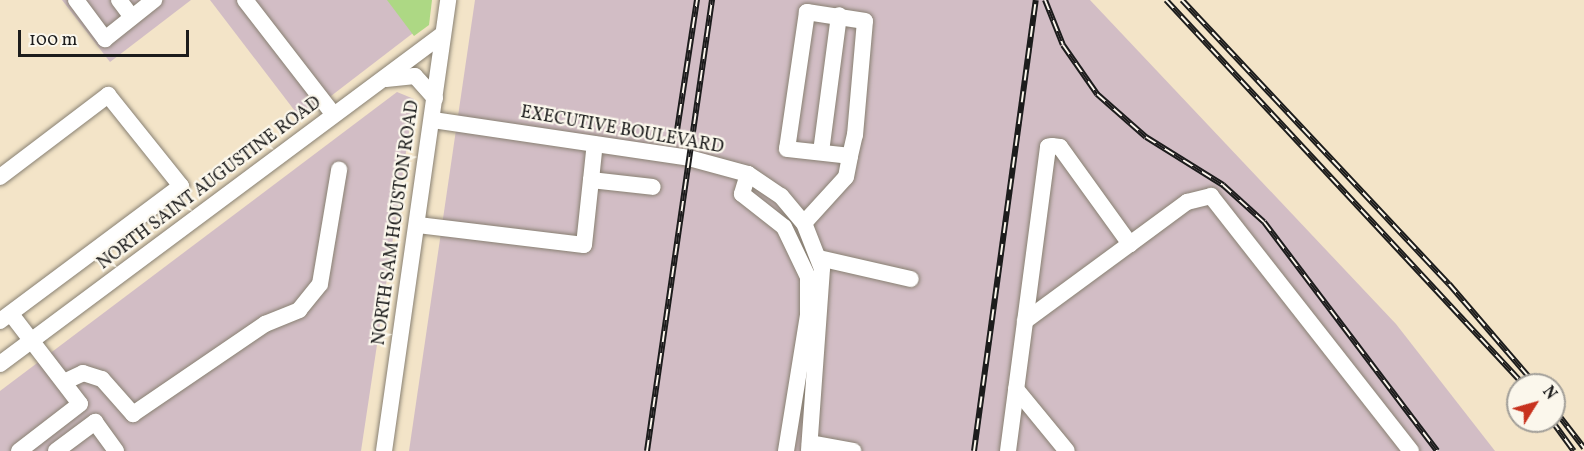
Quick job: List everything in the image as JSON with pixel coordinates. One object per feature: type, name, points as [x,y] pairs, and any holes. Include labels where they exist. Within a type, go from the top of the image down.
[{"type":"street","points":[[76,0],[105,39],[154,0]]},
{"type":"street","points":[[119,0],[132,18]]},
{"type":"street","points":[[245,0],[334,115]]},
{"type":"street","name":"NORTH SAM HOUSTON ROAD","points":[[384,451],[433,120],[448,0]]},
{"type":"street","points":[[804,223],[832,198],[850,156],[865,21],[839,15],[807,12],[787,149],[850,156]]},
{"type":"street","points":[[821,152],[839,15]]},
{"type":"street","name":"NORTH SAINT AUGUSTINE ROAD","points":[[0,364],[443,34]]},
{"type":"street","points":[[380,81],[415,76],[435,98]]},
{"type":"street","points":[[0,177],[108,95],[181,186],[5,317],[32,340],[117,451]]},
{"type":"street","name":"EXECUTIVE BOULEVARD","points":[[433,120],[596,144],[748,174],[781,196],[804,223],[816,270],[810,440]]},
{"type":"street","points":[[418,225],[584,245],[596,144]]},
{"type":"street","points":[[1012,447],[1016,389],[1048,147],[1059,147],[1130,244]]},
{"type":"street","points":[[64,382],[83,373],[102,379],[133,414],[265,324],[299,310],[321,284],[339,170]]},
{"type":"street","points":[[748,174],[742,194],[766,212],[816,270],[911,279]]},
{"type":"street","points":[[591,180],[654,188]]},
{"type":"street","points":[[766,212],[781,196]]},
{"type":"street","points":[[1025,321],[1187,202],[1211,196],[1411,451]]},
{"type":"street","points":[[786,451],[816,270]]},
{"type":"street","points":[[1016,389],[1067,451]]},
{"type":"street","points":[[19,451],[80,404]]},
{"type":"street","points":[[56,451],[95,422]]},
{"type":"street","points":[[791,422],[810,440],[853,451]]},
{"type":"shaded area","points":[[62,0],[191,0],[110,62]]},
{"type":"shaded area","points":[[210,0],[394,0],[417,30],[301,119]]},
{"type":"shaded area","points":[[475,0],[1090,0],[1396,324],[1495,451],[409,451]]},
{"type":"shaded area","points":[[397,92],[414,99],[361,451],[0,451],[0,391]]},
{"type":"green space","points":[[387,0],[432,0],[429,25],[414,36]]},
{"type":"railway","points":[[676,137],[697,0]]},
{"type":"railway","points":[[647,451],[712,0]]},
{"type":"railway","points":[[974,451],[1036,0]]},
{"type":"railway","points":[[1045,0],[1063,45],[1097,94],[1146,137],[1223,185],[1264,222],[1437,451]]},
{"type":"railway","points":[[1166,0],[1513,373]]},
{"type":"railway","points":[[1182,0],[1449,284],[1526,373]]},
{"type":"railway","points":[[1566,425],[1584,448]]},
{"type":"railway","points":[[1561,433],[1574,451]]}]
